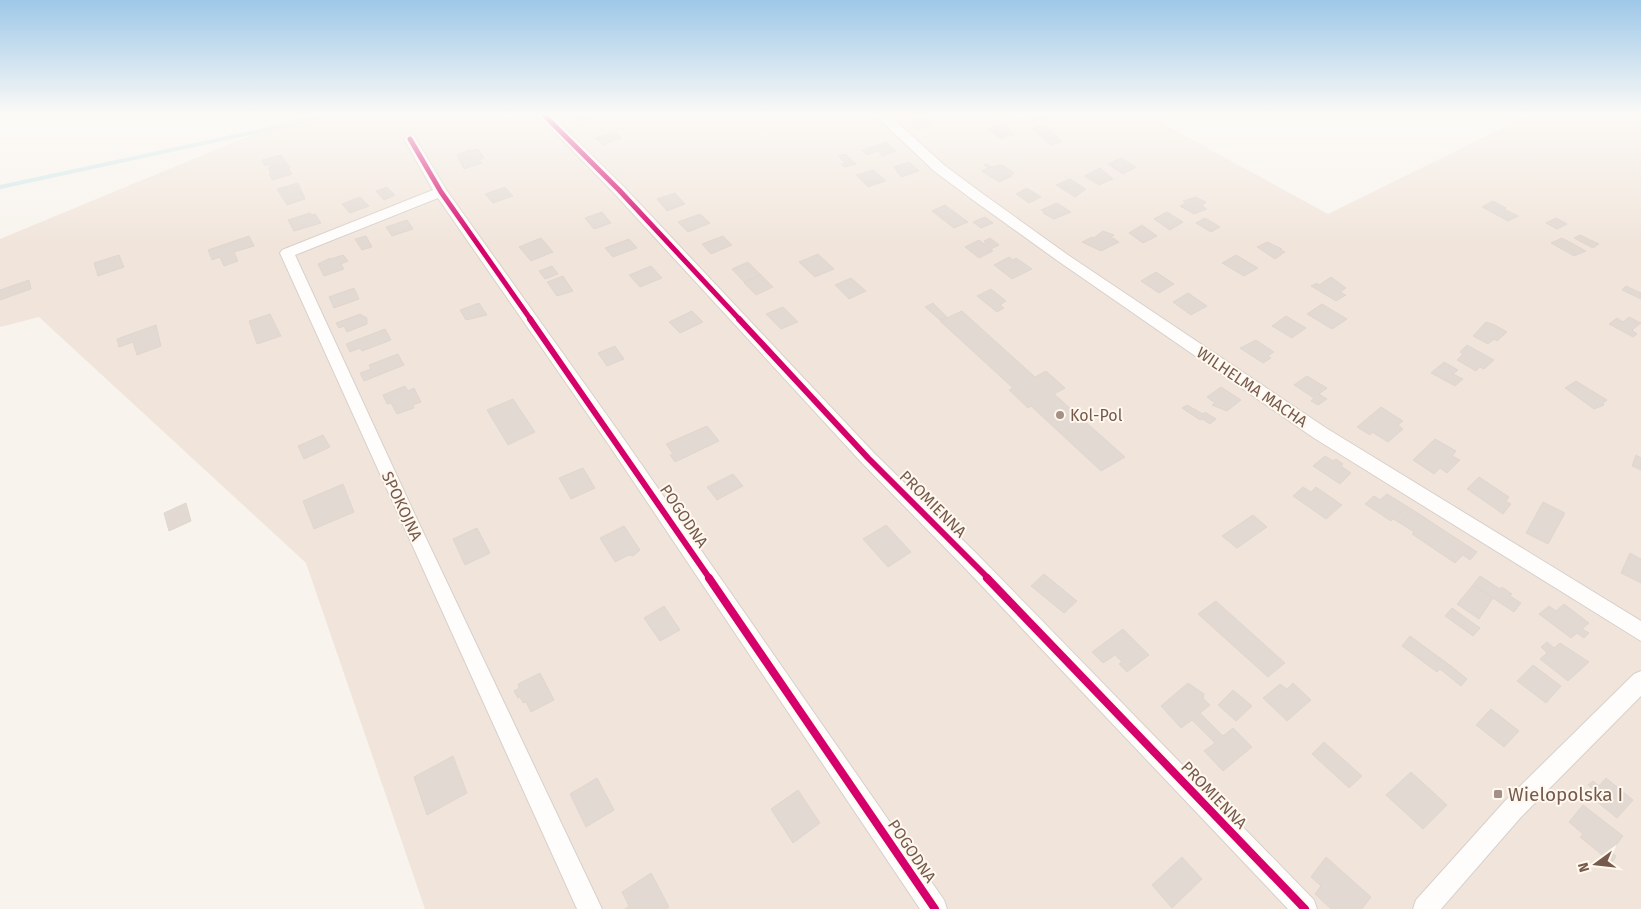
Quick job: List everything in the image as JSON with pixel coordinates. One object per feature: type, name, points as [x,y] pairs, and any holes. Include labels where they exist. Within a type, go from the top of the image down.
[{"type":"street","name":"POGODNA","points":[[421,157],[441,192],[616,440],[934,909]]},
{"type":"street","name":"PROMIENNA","points":[[587,157],[613,183],[880,470],[969,559],[1305,909]]},
{"type":"street","name":"WILHELMA MACHA","points":[[928,157],[978,197],[1261,394],[1448,514],[1641,632]]},
{"type":"street","name":"SPOKOJNA","points":[[441,192],[286,253],[590,909]]},
{"type":"street","points":[[1425,909],[1513,809],[1641,681]]},
{"type":"shaded area","points":[[197,157],[1225,157],[1328,214],[1443,157],[1641,157],[1641,909],[425,909],[306,563],[39,317],[0,327],[0,239]]},
{"type":"building","points":[[283,157],[292,174],[272,180],[268,168],[271,167],[269,164],[265,166],[262,160]]},
{"type":"building","points":[[458,157],[484,158],[479,160],[482,163],[464,169]]},
{"type":"building","points":[[839,157],[849,157],[856,164],[844,167],[841,164],[845,163]]},
{"type":"building","points":[[1121,158],[1136,167],[1123,174],[1108,164]]},
{"type":"building","points":[[909,162],[919,171],[901,177],[894,167]]},
{"type":"building","points":[[987,164],[991,167],[1002,165],[1014,173],[1010,175],[1012,176],[999,182],[982,171],[988,168],[984,165]]},
{"type":"building","points":[[1100,168],[1113,179],[1099,185],[1084,176]]},
{"type":"building","points":[[873,170],[886,181],[868,187],[856,175]]},
{"type":"building","points":[[1070,179],[1086,189],[1075,197],[1056,185]]},
{"type":"building","points":[[298,183],[305,199],[287,205],[277,189]]},
{"type":"building","points":[[387,187],[395,195],[384,200],[376,191]]},
{"type":"building","points":[[505,187],[513,196],[493,203],[485,194]]},
{"type":"building","points":[[1027,188],[1041,197],[1029,203],[1016,194]]},
{"type":"building","points":[[675,193],[685,204],[667,211],[657,199]]},
{"type":"building","points":[[360,197],[369,206],[350,213],[342,204]]},
{"type":"building","points":[[1196,197],[1206,202],[1202,206],[1207,209],[1194,214],[1180,206],[1186,203],[1183,201]]},
{"type":"building","points":[[1493,201],[1518,216],[1508,221],[1482,207]]},
{"type":"building","points":[[1057,203],[1071,212],[1054,219],[1041,210]]},
{"type":"building","points":[[945,205],[968,222],[954,228],[932,211]]},
{"type":"building","points":[[602,212],[611,223],[594,229],[585,218]]},
{"type":"building","points":[[1167,212],[1183,222],[1170,230],[1154,219]]},
{"type":"building","points":[[310,213],[311,215],[315,214],[321,223],[294,231],[288,220]]},
{"type":"building","points":[[700,214],[710,223],[688,232],[678,222]]},
{"type":"building","points":[[985,217],[993,223],[981,228],[973,222]]},
{"type":"building","points":[[1205,218],[1220,227],[1211,232],[1196,223]]},
{"type":"building","points":[[1556,218],[1567,224],[1557,229],[1546,223]]},
{"type":"building","points":[[407,220],[413,229],[392,236],[386,227]]},
{"type":"building","points":[[1142,225],[1157,236],[1143,243],[1129,233]]},
{"type":"building","points":[[1103,231],[1114,235],[1111,237],[1119,242],[1101,251],[1082,242],[1092,237],[1094,238]]},
{"type":"building","points":[[1580,235],[1599,244],[1593,248],[1574,238]]},
{"type":"building","points":[[249,236],[254,246],[234,252],[238,261],[224,266],[220,257],[212,260],[208,250]]},
{"type":"building","points":[[366,236],[372,247],[362,250],[355,239]]},
{"type":"building","points":[[723,236],[732,245],[711,254],[702,244]]},
{"type":"building","points":[[541,238],[553,252],[531,261],[519,247]]},
{"type":"building","points":[[990,238],[999,245],[991,249],[993,251],[979,258],[965,247],[979,240],[984,244],[986,243],[984,241]]},
{"type":"building","points":[[1562,238],[1586,251],[1574,256],[1551,243]]},
{"type":"building","points":[[629,239],[637,248],[613,257],[605,248]]},
{"type":"building","points":[[1267,242],[1285,252],[1275,259],[1257,247]]},
{"type":"building","points":[[818,254],[834,269],[815,277],[799,262]]},
{"type":"building","points":[[119,255],[124,267],[98,276],[94,263]]},
{"type":"building","points":[[343,255],[348,261],[341,264],[344,269],[324,276],[318,264],[330,258]]},
{"type":"building","points":[[1236,255],[1258,268],[1244,276],[1222,263]]},
{"type":"building","points":[[1009,257],[1013,260],[1016,258],[1032,269],[1012,279],[994,265]]},
{"type":"building","points":[[748,262],[761,275],[744,282],[732,269]]},
{"type":"building","points":[[552,266],[558,274],[545,279],[539,271]]},
{"type":"building","points":[[651,266],[662,278],[640,287],[629,275]]},
{"type":"building","points":[[1156,272],[1174,284],[1159,293],[1141,281]]},
{"type":"building","points":[[761,275],[773,287],[756,295],[744,283]]},
{"type":"building","points":[[563,276],[573,291],[557,296],[547,282]]},
{"type":"building","points":[[1331,277],[1346,288],[1340,292],[1346,295],[1336,301],[1311,286],[1317,283],[1319,285]]},
{"type":"building","points":[[851,278],[866,291],[849,299],[835,285]]},
{"type":"building","points":[[29,280],[31,289],[0,300],[0,290]]},
{"type":"building","points":[[1626,286],[1641,293],[1641,299],[1622,290]]},
{"type":"building","points":[[354,288],[359,299],[334,308],[329,297]]},
{"type":"building","points":[[991,289],[1006,301],[1000,305],[1004,308],[997,312],[977,296]]},
{"type":"building","points":[[1188,293],[1207,306],[1191,315],[1173,302]]},
{"type":"building","points":[[479,303],[487,315],[466,320],[460,310]]},
{"type":"building","points":[[933,303],[947,317],[940,320],[925,307]]},
{"type":"building","points":[[1322,304],[1347,319],[1332,329],[1307,314]]},
{"type":"building","points":[[783,307],[798,322],[781,329],[766,314]]},
{"type":"building","points":[[692,311],[703,322],[680,333],[669,322]]},
{"type":"building","points":[[962,311],[1035,377],[1046,371],[1065,388],[1054,394],[1125,457],[1101,471],[1031,406],[1028,408],[1009,390],[1013,388],[940,321]]},
{"type":"building","points":[[270,314],[281,336],[257,344],[249,321]]},
{"type":"building","points":[[360,314],[367,318],[367,324],[347,332],[344,326],[339,328],[336,323]]},
{"type":"building","points":[[1286,316],[1306,328],[1292,338],[1272,326]]},
{"type":"building","points":[[1629,317],[1641,323],[1632,330],[1637,334],[1633,337],[1609,324],[1617,318],[1623,322]]},
{"type":"building","points":[[1486,322],[1507,332],[1497,341],[1494,339],[1488,344],[1473,336]]},
{"type":"building","points":[[156,325],[161,346],[137,355],[133,342],[119,347],[117,339]]},
{"type":"building","points":[[385,329],[391,340],[362,351],[360,348],[350,352],[346,344]]},
{"type":"building","points":[[1256,340],[1274,352],[1268,356],[1271,358],[1263,363],[1240,348]]},
{"type":"building","points":[[1467,345],[1494,360],[1484,369],[1480,367],[1476,371],[1457,360],[1463,354],[1460,352]]},
{"type":"building","points":[[615,346],[624,359],[607,366],[598,353]]},
{"type":"building","points":[[398,354],[404,365],[364,381],[360,373],[371,369],[369,365]]},
{"type":"building","points":[[1444,362],[1458,370],[1453,374],[1463,379],[1455,386],[1431,373]]},
{"type":"building","points":[[1307,376],[1327,388],[1319,394],[1327,399],[1318,405],[1311,401],[1314,398],[1294,385]]},
{"type":"building","points":[[1576,381],[1607,400],[1603,403],[1604,405],[1594,409],[1565,388]]},
{"type":"building","points":[[405,386],[408,391],[414,388],[421,402],[413,405],[414,408],[397,414],[391,403],[387,404],[383,395]]},
{"type":"building","points":[[1221,387],[1241,400],[1227,411],[1212,405],[1215,403],[1207,397]]},
{"type":"building","points":[[513,399],[535,432],[508,445],[487,410]]},
{"type":"building","points":[[1187,405],[1203,414],[1205,412],[1216,419],[1210,424],[1202,419],[1200,420],[1182,408]]},
{"type":"building","points":[[1381,407],[1403,421],[1398,425],[1403,429],[1388,442],[1372,432],[1370,435],[1357,427]]},
{"type":"building","points":[[707,426],[719,441],[675,462],[670,455],[673,454],[666,444]]},
{"type":"building","points":[[323,435],[330,447],[304,459],[298,446]]},
{"type":"building","points":[[1435,439],[1456,451],[1452,456],[1460,460],[1447,473],[1440,468],[1434,474],[1413,460]]},
{"type":"building","points":[[1636,455],[1641,458],[1641,470],[1632,466]]},
{"type":"building","points":[[1325,456],[1333,461],[1336,459],[1343,464],[1341,466],[1351,473],[1340,484],[1313,466]]},
{"type":"building","points":[[583,468],[595,488],[571,499],[559,478]]},
{"type":"building","points":[[733,474],[743,486],[717,500],[707,487]]},
{"type":"building","points":[[1479,477],[1509,497],[1506,501],[1511,504],[1503,514],[1467,489]]},
{"type":"building","points":[[343,484],[354,512],[314,529],[303,501]]},
{"type":"building","points":[[1303,487],[1311,492],[1316,487],[1342,505],[1326,519],[1293,496]]},
{"type":"building","points":[[1387,494],[1413,510],[1400,523],[1393,519],[1391,521],[1365,504],[1374,496],[1380,500]]},
{"type":"building","points":[[1543,502],[1565,513],[1548,544],[1526,533]]},
{"type":"building","points":[[186,503],[191,521],[169,531],[164,513]]},
{"type":"building","points":[[1413,510],[1477,552],[1470,560],[1463,555],[1455,563],[1412,534],[1414,532],[1400,523]]},
{"type":"building","points":[[1253,515],[1267,527],[1237,548],[1222,536]]},
{"type":"building","points":[[886,525],[911,552],[888,567],[863,539]]},
{"type":"building","points":[[624,526],[640,550],[633,556],[629,555],[615,562],[600,538]]},
{"type":"building","points":[[477,528],[490,553],[465,565],[453,539]]},
{"type":"building","points":[[1630,553],[1641,559],[1641,583],[1621,573]]},
{"type":"building","points":[[1044,574],[1077,601],[1064,613],[1031,586]]},
{"type":"building","points":[[1480,576],[1500,589],[1502,587],[1512,594],[1510,596],[1521,603],[1514,612],[1473,585]]},
{"type":"building","points":[[1473,585],[1493,598],[1479,619],[1457,604]]},
{"type":"building","points":[[1216,601],[1285,663],[1268,677],[1198,614]]},
{"type":"building","points":[[1564,604],[1589,623],[1582,629],[1589,633],[1584,638],[1577,633],[1571,638],[1539,614],[1549,606],[1556,611]]},
{"type":"building","points":[[664,606],[680,630],[660,641],[644,618]]},
{"type":"building","points":[[1452,608],[1480,628],[1473,636],[1445,616]]},
{"type":"building","points":[[1123,629],[1149,655],[1127,672],[1119,664],[1122,662],[1115,655],[1103,663],[1092,652]]},
{"type":"building","points":[[1410,636],[1467,679],[1461,686],[1440,669],[1437,672],[1402,646]]},
{"type":"building","points":[[1547,642],[1554,648],[1560,643],[1589,662],[1568,681],[1540,659],[1547,653],[1541,647]]},
{"type":"building","points":[[1533,665],[1561,686],[1546,703],[1517,681]]},
{"type":"building","points":[[540,673],[554,700],[531,712],[526,702],[523,703],[514,691],[519,688],[518,684]]},
{"type":"building","points":[[1188,683],[1204,694],[1203,698],[1210,705],[1200,713],[1223,736],[1233,728],[1252,747],[1223,771],[1204,751],[1215,743],[1192,720],[1181,728],[1161,706]]},
{"type":"building","points":[[1293,683],[1311,700],[1287,721],[1263,698],[1280,684],[1287,689]]},
{"type":"building","points":[[1233,690],[1252,706],[1236,721],[1218,705]]},
{"type":"building","points":[[1491,709],[1519,731],[1504,747],[1476,725]]},
{"type":"building","points":[[1324,742],[1362,776],[1349,788],[1312,754]]},
{"type":"building","points":[[453,756],[467,793],[427,815],[414,777]]},
{"type":"building","points":[[1411,772],[1447,805],[1423,829],[1386,795]]},
{"type":"building","points":[[597,778],[614,810],[586,827],[570,794]]},
{"type":"building","points":[[1606,778],[1633,800],[1617,818],[1590,796],[1595,790],[1588,785],[1593,781],[1599,786]]},
{"type":"building","points":[[798,790],[820,823],[793,843],[771,809]]},
{"type":"building","points":[[1583,805],[1623,836],[1611,852],[1616,856],[1612,863],[1580,837],[1583,834],[1569,822]]},
{"type":"building","points":[[1182,857],[1202,879],[1172,908],[1152,885]]},
{"type":"building","points":[[1326,857],[1371,897],[1362,909],[1331,909],[1315,894],[1321,886],[1311,877]]},
{"type":"building","points":[[651,873],[669,907],[666,909],[625,909],[629,906],[622,892]]},
{"type":"waterway","points":[[0,187],[137,157]]},
{"type":"cycle path","points":[[421,157],[441,192],[615,440],[935,909]]},
{"type":"cycle path","points":[[586,157],[619,190],[868,458],[969,559],[1305,909]]},
{"type":"place","name":"Kol-Pol","points":[[1060,415]]},
{"type":"place","name":"Wielopolska I","points":[[1498,794]]}]
